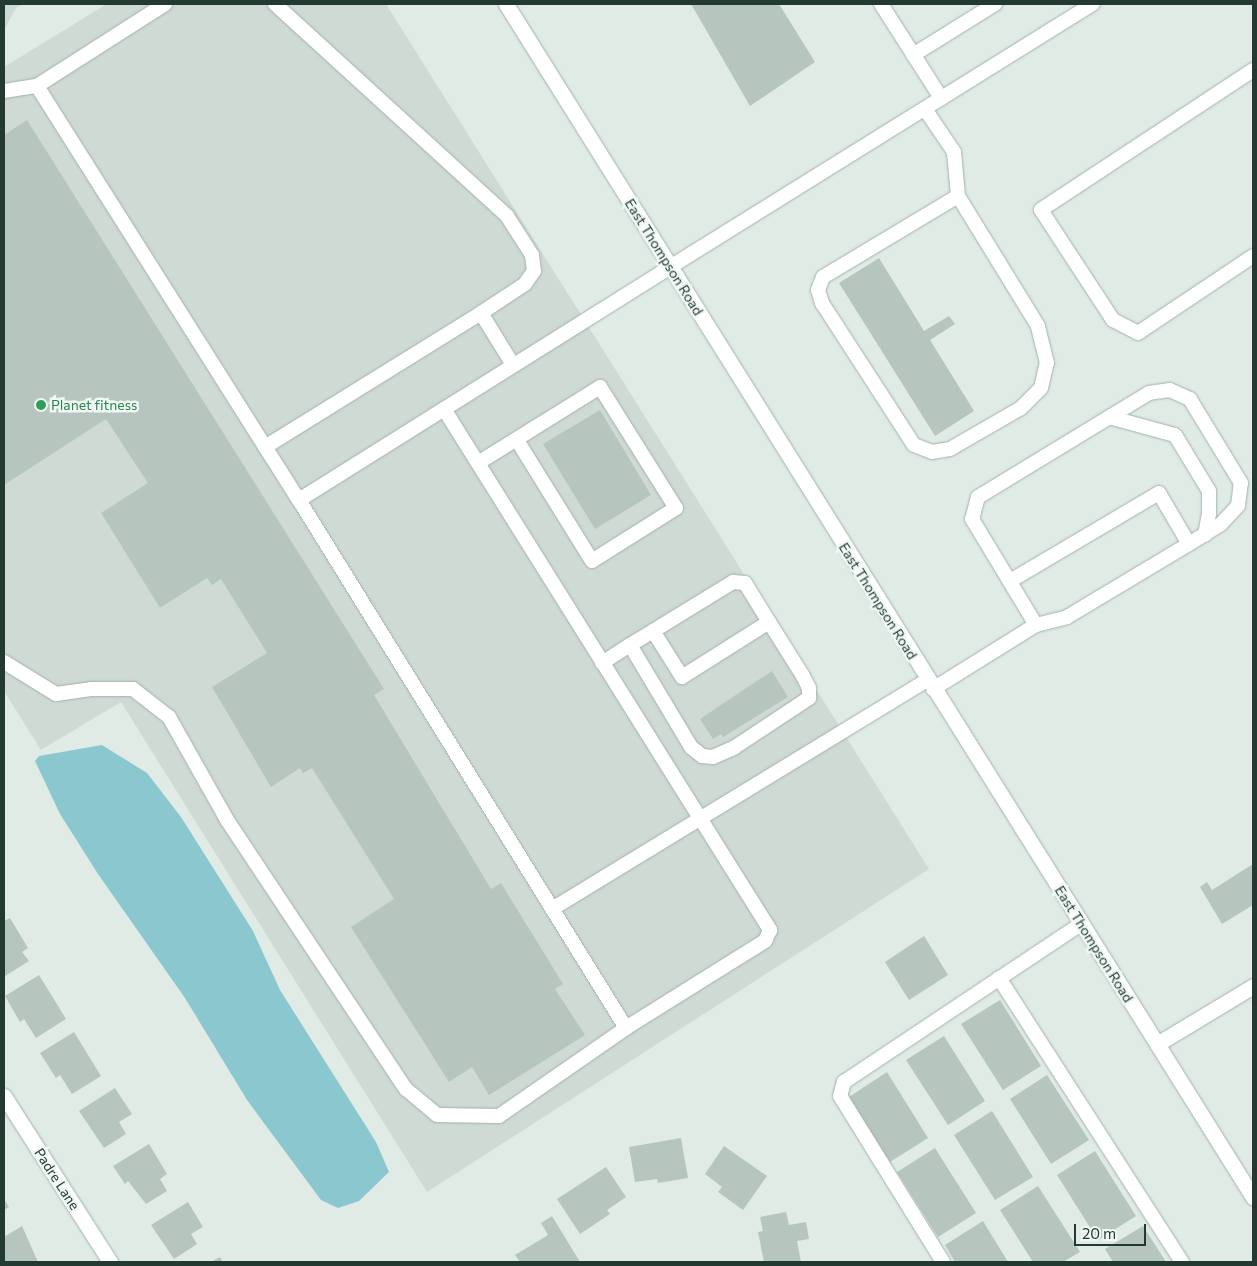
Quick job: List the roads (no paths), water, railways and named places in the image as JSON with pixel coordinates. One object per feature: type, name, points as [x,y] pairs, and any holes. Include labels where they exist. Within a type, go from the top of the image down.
[{"type":"main road","name":"East Thompson Road","points":[[506,4],[930,684],[1253,1196]]},
{"type":"main road","points":[[1157,1044],[1253,986]]},
{"type":"main road","name":"Padre Lane","points":[[4,1096],[110,1262]]},
{"type":"lane","points":[[4,90],[37,86],[165,4]]},
{"type":"lane","points":[[265,447],[481,313],[525,284],[534,271],[532,255],[507,216],[275,4]]},
{"type":"lane","points":[[882,4],[941,98]]},
{"type":"lane","points":[[914,55],[995,4]]},
{"type":"lane","points":[[299,500],[1093,4]]},
{"type":"lane","points":[[1253,70],[1041,210],[1113,320],[1138,333],[1253,256]]},
{"type":"lane","points":[[37,86],[299,500],[626,1028]]},
{"type":"lane","points":[[925,109],[954,152],[958,196],[1038,326],[1047,362],[1041,388],[1021,408],[950,449],[932,452],[914,444],[822,303],[818,290],[823,277],[958,196]]},
{"type":"lane","points":[[481,313],[514,366]]},
{"type":"lane","points":[[478,463],[600,387],[676,508],[592,561],[517,440]]},
{"type":"lane","points":[[552,909],[700,817],[930,684],[1036,625],[1066,617],[1220,525],[1238,506],[1241,483],[1190,399],[1170,390],[1149,393],[978,496],[972,518],[1036,625]]},
{"type":"lane","points":[[4,662],[56,694],[91,689],[133,689],[169,717],[227,820],[406,1089],[437,1115],[499,1116],[626,1028],[765,941],[770,930],[444,409]]},
{"type":"lane","points":[[1108,417],[1175,435],[1209,491],[1210,514],[1205,534]]},
{"type":"lane","points":[[1010,581],[1159,493],[1189,544]]},
{"type":"lane","points":[[602,663],[630,645],[733,582],[745,584],[803,676],[809,688],[809,698],[735,747],[713,757],[702,756],[691,747],[630,645]]},
{"type":"lane","points":[[653,631],[682,677],[769,622]]},
{"type":"lane","points":[[943,1262],[840,1096],[844,1082],[1081,924]]},
{"type":"lane","points":[[999,978],[1182,1262]]},
{"type":"water","points":[[102,745],[147,773],[181,817],[253,931],[280,990],[376,1142],[389,1172],[359,1201],[338,1208],[321,1200],[247,1100],[185,998],[98,874],[60,814],[35,761],[39,756]]},
{"type":"place","name":"Planet fitness","points":[[41,405]]}]
